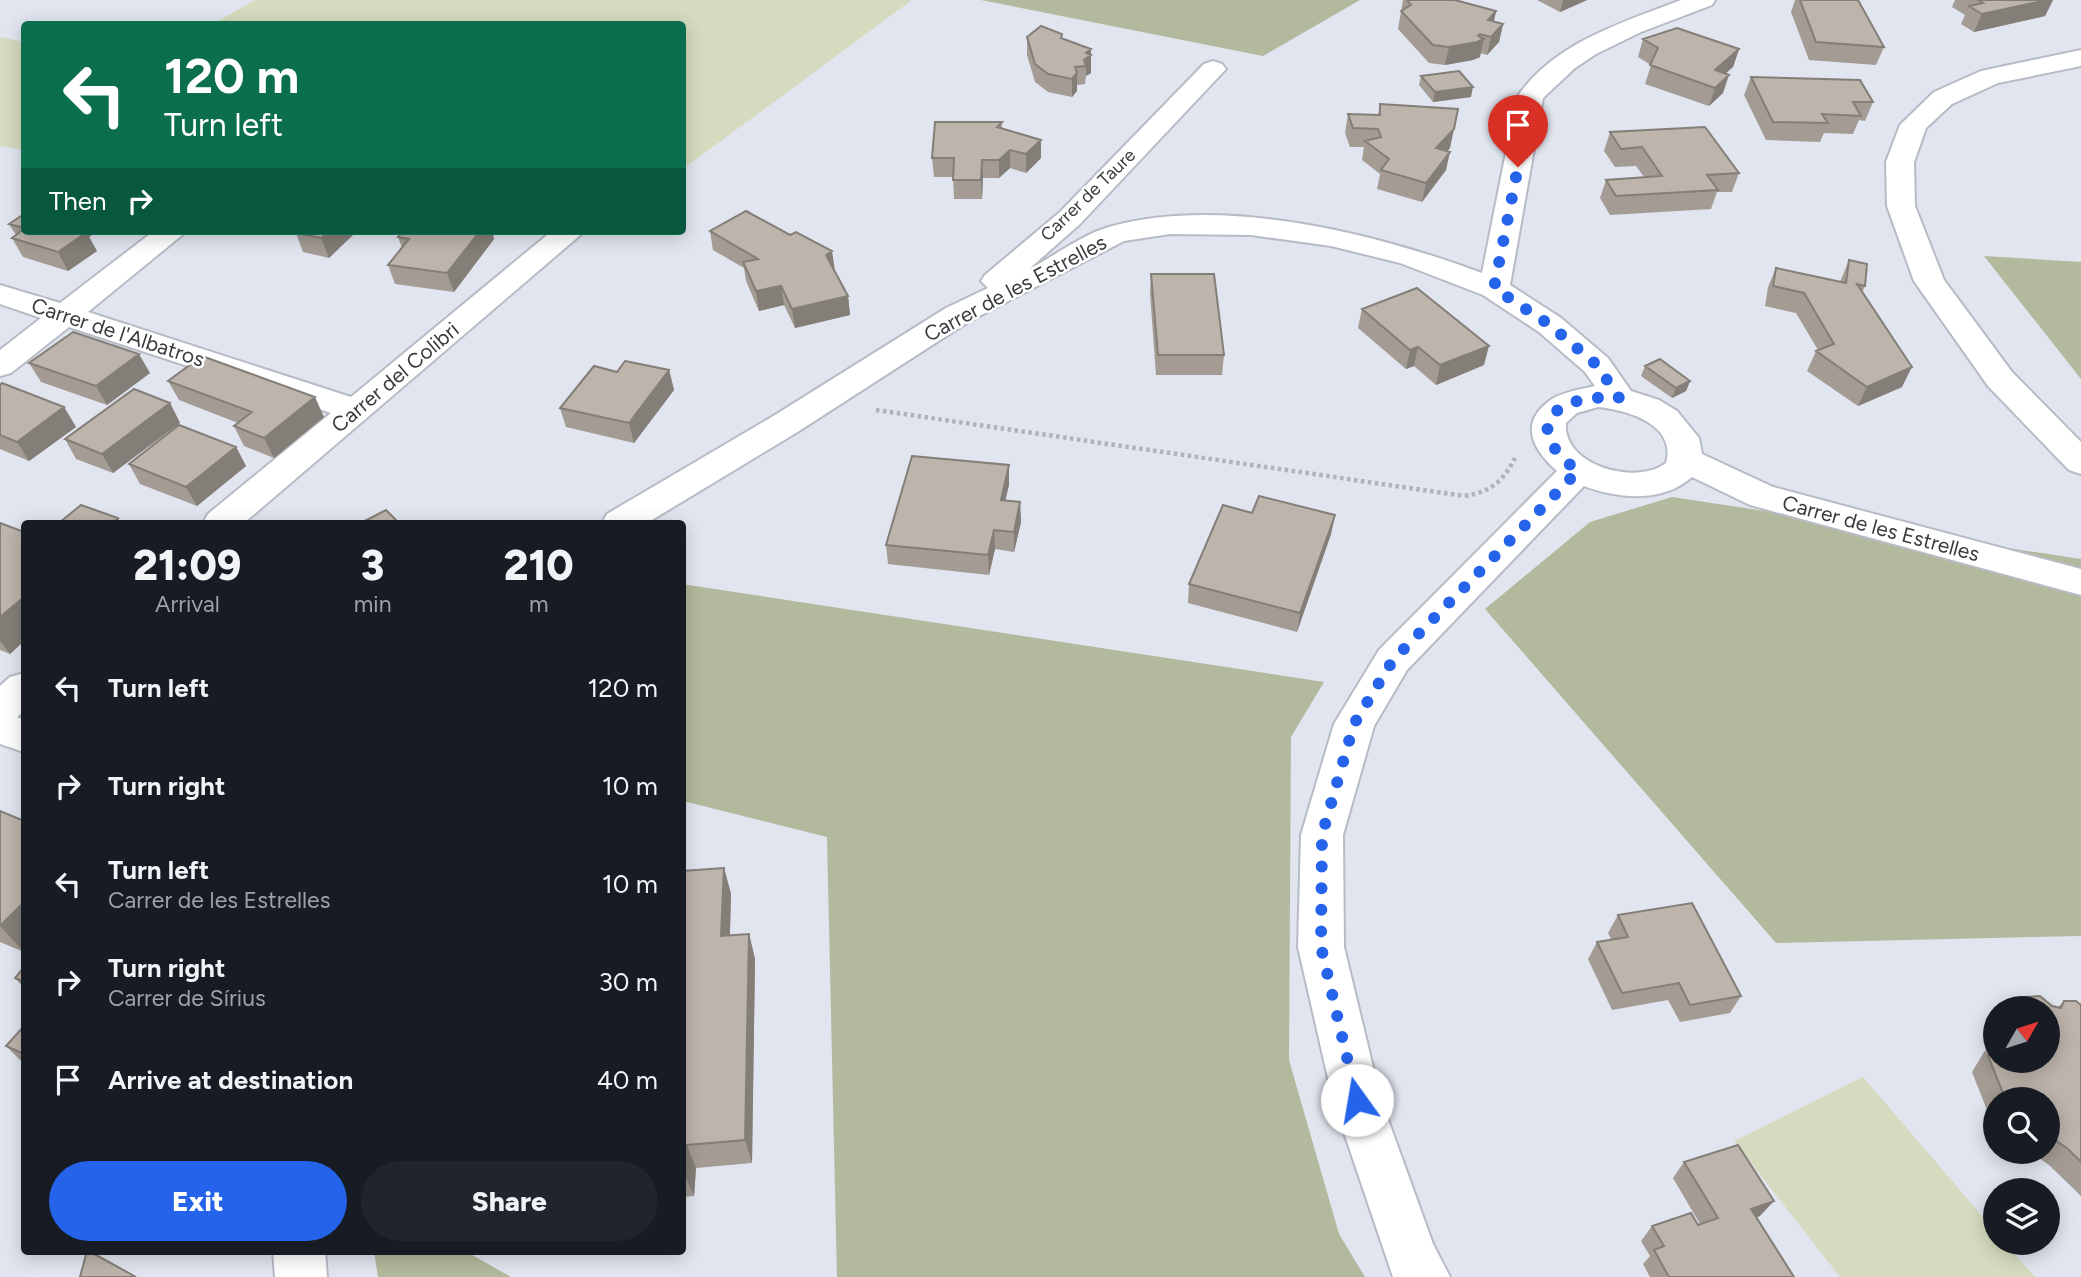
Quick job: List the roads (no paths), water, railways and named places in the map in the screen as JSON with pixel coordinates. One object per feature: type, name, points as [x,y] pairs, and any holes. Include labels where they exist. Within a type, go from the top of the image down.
[{"type":"street","points":[[1494,288],[1530,97],[1543,79],[1569,57],[1703,0]]},
{"type":"street","points":[[2081,58],[1990,77],[1943,98],[1914,125],[1900,162],[1901,206],[1929,281],[2000,379],[2081,462]]},
{"type":"street","name":"Carrer de Taure","points":[[957,315],[1070,218],[1213,69]]},
{"type":"street","name":"Carrer de les Estrelles","points":[[625,520],[957,315],[1116,234],[1170,225],[1251,226],[1331,237],[1411,257],[1494,288],[1550,325],[1597,365],[1619,398]]},
{"type":"street","points":[[0,366],[168,235]]},
{"type":"street","name":"Carrer del Colibri","points":[[224,520],[565,235]]},
{"type":"street","name":"Carrer de l'Albatros","points":[[0,294],[356,410]]},
{"type":"street","points":[[1597,396],[1619,398],[1639,403],[1672,422],[1686,448],[1685,460],[1677,472],[1662,481],[1643,485],[1610,482],[1564,458],[1547,430],[1551,417],[1561,406],[1597,396]]},
{"type":"street","points":[[1424,1277],[1412,1259],[1357,1100],[1321,947],[1322,835],[1354,724],[1393,660],[1564,458]]},
{"type":"street","name":"Carrer de les Estrelles","points":[[1685,460],[1762,496],[2081,582]]},
{"type":"street","points":[[0,709],[21,691]]},
{"type":"street","points":[[0,727],[21,735]]},
{"type":"street","points":[[299,1255],[301,1277]]}]
